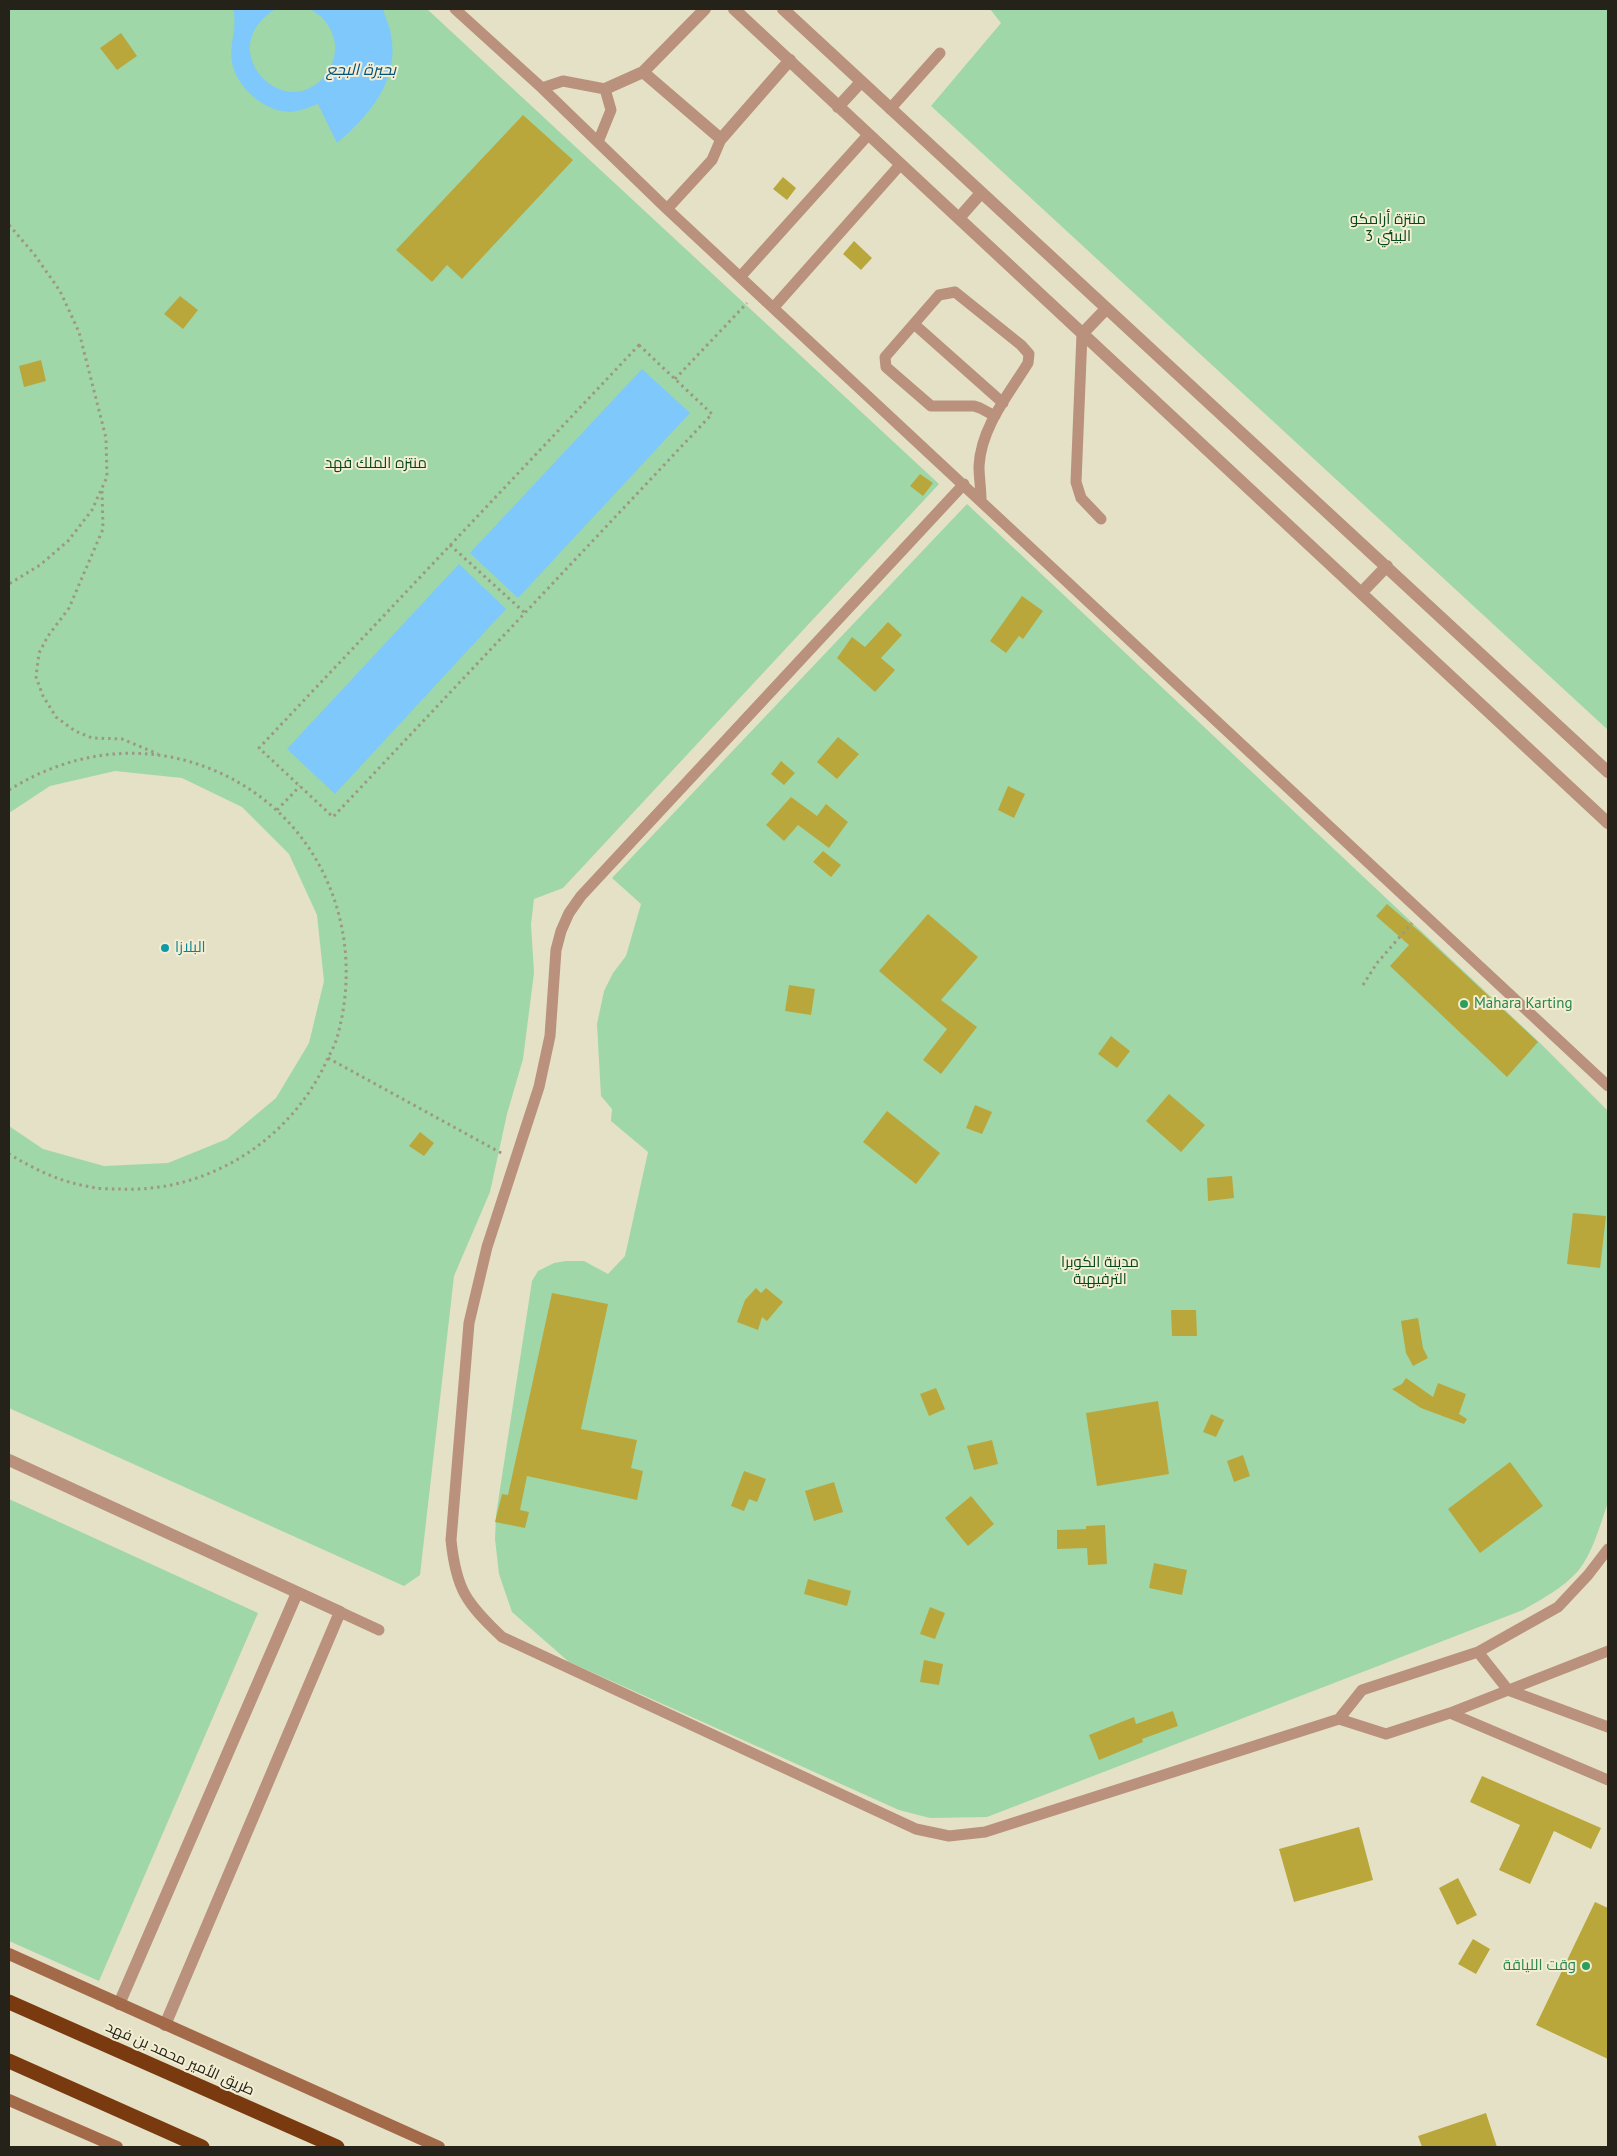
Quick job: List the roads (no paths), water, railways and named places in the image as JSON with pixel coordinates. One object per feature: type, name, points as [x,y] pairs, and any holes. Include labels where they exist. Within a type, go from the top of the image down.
[{"type":"highway","name":"طريق الأمير محمد بن فهد","points":[[9,2002],[337,2147]]},
{"type":"highway","points":[[9,2061],[202,2147]]},
{"type":"main road","points":[[9,1954],[439,2147]]},
{"type":"main road","points":[[9,2100],[117,2147]]},
{"type":"street","points":[[605,89],[644,72],[705,9]]},
{"type":"street","points":[[734,9],[1608,823]]},
{"type":"street","points":[[783,9],[1608,772]]},
{"type":"street","points":[[644,72],[721,139],[790,60]]},
{"type":"street","points":[[838,107],[861,82]]},
{"type":"street","points":[[959,218],[981,193]]},
{"type":"street","points":[[1082,334],[1106,309]]},
{"type":"street","points":[[1362,592],[1387,566]]},
{"type":"street","points":[[9,1460],[340,1612],[165,2024]]},
{"type":"street","points":[[119,2004],[297,1593]]},
{"type":"lane","points":[[456,9],[542,88],[667,209],[1608,1086]]},
{"type":"lane","points":[[890,109],[940,53]]},
{"type":"lane","points":[[542,88],[563,81],[605,89],[611,110],[598,142]]},
{"type":"lane","points":[[741,276],[868,135]]},
{"type":"lane","points":[[667,209],[712,160],[721,139]]},
{"type":"lane","points":[[774,307],[900,165]]},
{"type":"lane","points":[[981,500],[980,459],[982,445],[995,416],[1028,363],[1029,354],[1021,345],[955,292],[939,295],[885,357],[886,367],[931,406],[974,406],[995,416]]},
{"type":"lane","points":[[914,324],[1003,403]]},
{"type":"lane","points":[[1082,334],[1076,482],[1081,498],[1101,519]]},
{"type":"lane","points":[[964,484],[581,896],[569,913],[561,931],[556,950],[550,1036],[539,1087],[487,1247],[469,1323],[451,1540],[454,1569],[464,1595],[479,1615],[502,1637],[916,1829],[949,1836],[985,1832],[1339,1719],[1362,1690],[1478,1652],[1558,1607],[1588,1575],[1608,1549]]},
{"type":"lane","points":[[340,1612],[379,1630]]},
{"type":"lane","points":[[1339,1719],[1386,1734],[1450,1713],[1608,1651]]},
{"type":"lane","points":[[1478,1652],[1508,1690],[1608,1727]]},
{"type":"lane","points":[[1450,1713],[1608,1780]]},
{"type":"water","name":"بحيرة البجع","points":[[233,9],[276,9],[258,25],[250,42],[252,59],[260,74],[273,86],[289,92],[306,90],[322,79],[334,58],[335,44],[330,28],[323,18],[308,9],[383,9],[393,51],[391,67],[386,82],[371,109],[337,143],[318,104],[286,112],[276,110],[255,98],[240,81],[232,62],[231,55],[235,22]]},
{"type":"water","points":[[642,369],[690,413],[518,598],[470,553]]},
{"type":"water","points":[[459,564],[506,609],[335,794],[287,749]]},
{"type":"place","name":"البلازا","points":[[165,948]]},
{"type":"place","name":"Mahara Karting","points":[[1464,1004]]},
{"type":"place","name":"وقت اللياقة","points":[[1586,1966]]},
{"type":"park label","name":"منتزة أرامكو البيئي 3","points":[[1388,228]]},
{"type":"park label","name":"منتزه الملك فهد","points":[[376,464]]},
{"type":"park label","name":"مدينة الكوبرا الترفيهية","points":[[1100,1272]]}]
